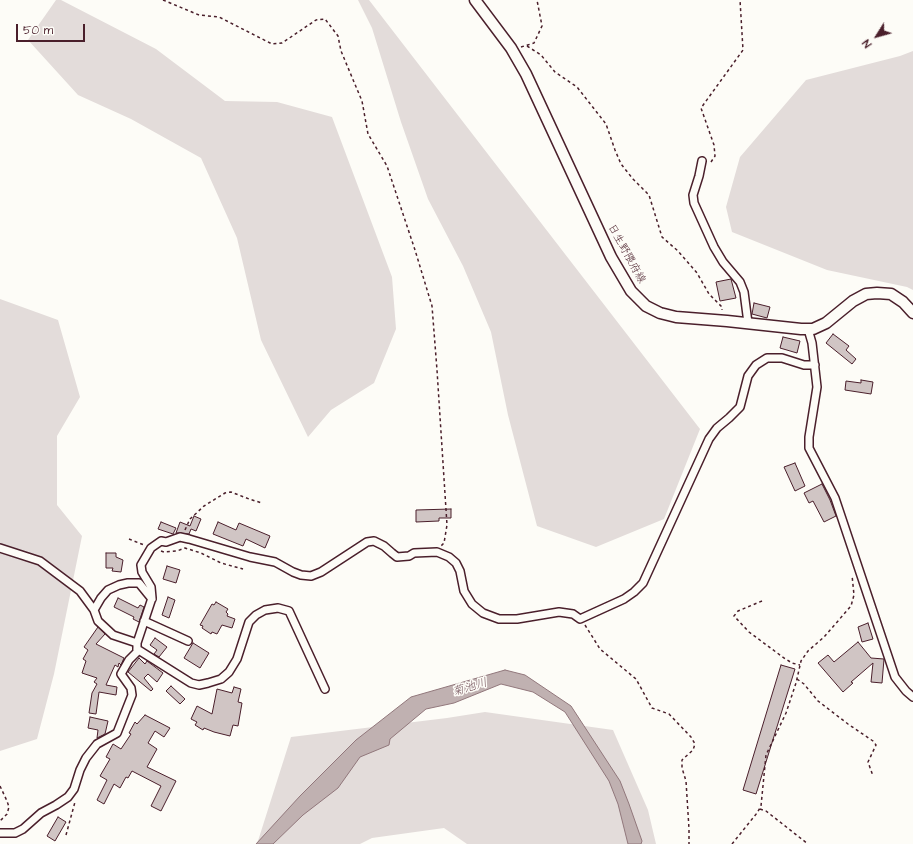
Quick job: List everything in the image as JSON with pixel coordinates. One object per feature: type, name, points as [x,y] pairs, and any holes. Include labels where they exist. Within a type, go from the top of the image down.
[{"type":"main road","name":"日生野隈府線","points":[[475,0],[511,48],[526,74],[611,257],[631,291],[646,306],[660,313],[676,317],[814,329],[826,323],[853,301],[866,294],[878,293],[891,294],[903,302],[913,313]]},
{"type":"street","points":[[702,160],[693,195],[694,203],[714,247],[723,262],[740,282],[744,292],[748,323]]},
{"type":"street","points":[[808,329],[816,365],[817,387],[809,437],[809,448],[834,498],[896,677],[913,698]]},
{"type":"street","points":[[0,833],[16,833],[42,813],[68,797],[74,789],[80,770],[86,758],[97,744],[117,732],[132,695],[131,688],[122,674],[129,660],[137,652],[137,646],[144,621],[152,599],[151,587],[142,572],[141,565],[151,548],[161,541],[166,542],[180,537],[250,557],[275,562],[297,574],[311,576],[321,572],[367,542],[374,541],[384,546],[397,557],[409,556],[414,553],[437,552],[449,557],[456,563],[460,571],[464,591],[472,604],[483,613],[499,619],[517,619],[560,612],[573,614],[580,619],[624,599],[643,583],[709,439],[717,428],[740,407],[748,376],[756,365],[768,358],[782,358],[804,365],[816,365]]},
{"type":"street","points":[[0,548],[40,561],[80,591],[94,610],[98,622],[113,635],[137,646],[191,683],[200,685],[221,679],[229,672],[237,658],[250,622],[256,615],[266,610],[278,608],[290,611],[325,689]]},
{"type":"street","points":[[94,610],[108,590],[128,583],[139,583],[152,599]]},
{"type":"street","points":[[144,621],[188,641]]},
{"type":"path","points":[[163,0],[198,15],[219,17],[272,44],[282,43],[316,20],[325,19],[338,36],[341,51],[362,101],[368,134],[387,166],[432,306],[447,525],[444,543],[437,552]]},
{"type":"path","points":[[511,48],[524,47],[534,42],[542,26],[537,0]]},
{"type":"path","points":[[699,176],[705,171],[714,156],[714,145],[700,108],[743,50],[740,0]]},
{"type":"path","points":[[527,46],[541,55],[555,72],[577,88],[606,124],[621,164],[649,195],[662,237],[678,251],[697,273],[709,294],[722,307],[722,320]]},
{"type":"path","points":[[182,538],[190,519],[204,506],[225,493],[231,492],[262,503]]},
{"type":"path","points":[[129,539],[164,552],[185,548],[201,553],[222,563],[243,569]]},
{"type":"path","points":[[732,844],[761,806],[766,755],[786,713],[801,661],[808,651],[824,637],[851,606],[854,595],[852,575],[855,562]]},
{"type":"path","points":[[762,601],[738,611],[734,616],[749,632],[784,658],[792,663],[800,665]]},
{"type":"path","points":[[580,619],[600,649],[636,679],[652,708],[669,714],[691,737],[695,744],[693,750],[682,760],[682,768],[686,781],[690,830],[689,844]]},
{"type":"path","points":[[797,679],[804,684],[818,701],[873,741],[876,745],[868,762],[874,776]]},
{"type":"path","points":[[0,786],[9,807],[7,814],[0,821]]},
{"type":"path","points":[[759,809],[766,811],[808,844]]},
{"type":"shaded area","points":[[56,0],[61,0],[156,49],[225,101],[277,102],[332,117],[392,277],[396,329],[374,383],[331,410],[308,437],[261,340],[237,238],[201,158],[131,119],[78,95],[28,40]]},
{"type":"shaded area","points":[[358,0],[369,0],[700,429],[664,519],[596,547],[537,526],[508,415],[491,332],[463,266],[428,199],[401,122],[372,28]]},
{"type":"shaded area","points":[[913,51],[913,290],[907,287],[827,270],[732,232],[726,207],[740,157],[806,80],[900,56]]},
{"type":"shaded area","points":[[0,299],[58,320],[80,397],[57,436],[57,505],[82,536],[54,674],[37,739],[0,751]]},
{"type":"shaded area","points":[[485,712],[613,730],[648,810],[656,844],[467,844],[444,828],[372,838],[360,844],[257,844],[291,737]]},
{"type":"water","name":"菊池川","points":[[505,670],[525,675],[571,706],[620,781],[642,841],[641,844],[628,844],[618,804],[609,781],[565,712],[533,692],[501,684],[454,703],[426,709],[390,739],[389,745],[360,757],[338,788],[303,815],[273,844],[256,844],[300,796],[356,740],[411,697]]},
{"type":"building","points":[[731,279],[736,298],[720,301],[716,282]]},
{"type":"building","points":[[754,303],[770,307],[767,318],[752,314]]},
{"type":"building","points":[[833,334],[849,346],[846,350],[856,359],[852,364],[826,343]]},
{"type":"building","points":[[783,337],[800,341],[797,353],[780,348]]},
{"type":"building","points":[[861,380],[873,382],[871,394],[845,390],[846,381],[861,383]]},
{"type":"building","points":[[795,463],[805,486],[795,491],[784,467]]},
{"type":"building","points":[[822,484],[836,516],[824,522],[813,501],[809,503],[804,493]]},
{"type":"building","points":[[451,509],[451,518],[439,518],[439,521],[416,522],[416,510]]},
{"type":"building","points":[[194,516],[201,519],[196,531],[191,529],[189,534],[176,533],[180,522],[190,526]]},
{"type":"building","points":[[161,522],[176,528],[173,534],[158,529]]},
{"type":"building","points":[[218,522],[236,530],[239,523],[270,536],[265,548],[246,539],[243,546],[213,534]]},
{"type":"building","points":[[106,553],[116,553],[116,557],[123,560],[121,572],[112,571],[113,568],[106,568]]},
{"type":"building","points":[[167,566],[180,570],[176,583],[163,579]]},
{"type":"building","points":[[168,597],[175,600],[169,618],[162,615]]},
{"type":"building","points":[[118,598],[138,608],[140,605],[144,607],[139,622],[133,619],[134,617],[114,607]]},
{"type":"building","points":[[216,602],[228,609],[226,612],[228,614],[227,616],[235,619],[232,628],[222,625],[217,634],[212,632],[211,634],[200,625],[212,604],[214,605]]},
{"type":"building","points":[[868,623],[873,639],[862,642],[858,627]]},
{"type":"building","points":[[98,627],[105,634],[96,644],[124,658],[121,665],[119,663],[118,667],[115,665],[106,685],[117,687],[116,695],[99,692],[96,714],[89,713],[92,693],[97,684],[94,682],[97,678],[82,673],[86,661],[83,659],[88,650],[84,647]]},
{"type":"building","points":[[155,638],[167,647],[159,657],[154,654],[157,650],[150,645]]},
{"type":"building","points":[[858,642],[871,658],[884,659],[882,683],[871,682],[873,663],[851,682],[853,683],[843,692],[818,663],[828,655],[834,662]]},
{"type":"building","points":[[193,643],[209,653],[200,668],[184,658]]},
{"type":"building","points":[[139,658],[145,664],[147,661],[163,673],[157,682],[148,674],[144,678],[153,689],[151,691],[128,672]]},
{"type":"building","points":[[781,665],[795,669],[756,794],[743,790]]},
{"type":"building","points":[[171,686],[185,699],[180,704],[166,691]]},
{"type":"building","points":[[234,687],[241,689],[238,702],[242,703],[238,726],[233,725],[230,736],[204,728],[203,730],[195,725],[197,722],[191,719],[197,706],[212,714],[217,689],[232,693]]},
{"type":"building","points":[[145,715],[170,728],[164,737],[155,731],[148,743],[157,749],[147,767],[176,781],[161,811],[151,806],[161,786],[132,771],[128,778],[126,777],[120,788],[114,784],[104,804],[97,800],[107,780],[100,776],[110,759],[106,757],[113,744],[121,749],[131,734],[129,733],[135,722],[137,724]]},
{"type":"building","points":[[90,717],[108,721],[105,734],[97,738],[98,730],[88,728]]},
{"type":"building","points":[[58,817],[66,822],[55,841],[47,836]]}]
